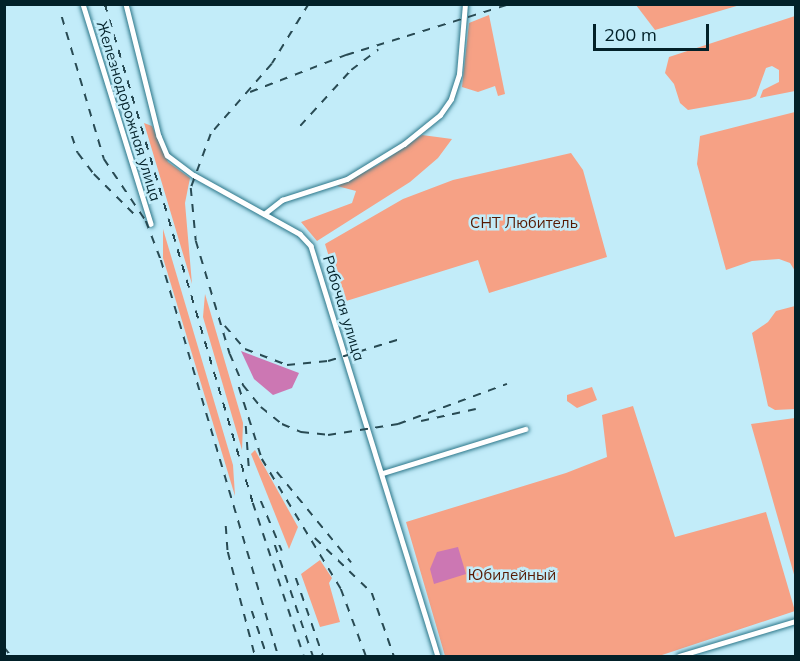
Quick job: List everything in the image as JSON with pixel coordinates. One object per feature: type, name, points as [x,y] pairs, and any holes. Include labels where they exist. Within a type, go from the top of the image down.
[{"type":"street","name":"Железнодорожная улица","points":[[83,4],[152,224]]},
{"type":"street","name":"Рабочая улица","points":[[126,4],[164,149],[194,175],[300,234],[311,246],[438,657]]},
{"type":"street","points":[[264,214],[282,200],[348,179],[404,144],[440,115],[451,99],[459,74],[465,4]]},
{"type":"street","points":[[383,473],[525,429]]},
{"type":"street","points":[[679,657],[795,621]]},
{"type":"green space","points":[[636,5],[740,5],[655,30]]},
{"type":"green space","points":[[489,15],[505,94],[498,96],[495,86],[478,92],[462,87],[469,23]]},
{"type":"green space","points":[[795,16],[795,91],[760,98],[763,90],[779,82],[779,70],[772,66],[766,68],[756,96],[750,99],[688,110],[680,103],[674,84],[665,73],[669,57]]},
{"type":"green space","points":[[795,112],[795,271],[790,263],[779,259],[752,261],[726,270],[697,164],[700,136]]},
{"type":"green space","points":[[144,123],[152,126],[168,162],[190,178],[185,203],[192,284]]},
{"type":"green space","points":[[422,135],[452,139],[438,158],[410,182],[317,241],[301,222],[352,203],[356,191],[337,186],[378,165]]},
{"type":"green space","name":"СНТ Любитель","points":[[571,153],[583,170],[607,257],[489,293],[478,260],[343,302],[325,244],[403,199],[453,180]]},
{"type":"green space","points":[[163,229],[233,465],[235,496],[163,258]]},
{"type":"green space","points":[[205,294],[243,423],[242,450],[203,317]]},
{"type":"green space","points":[[795,306],[795,409],[775,410],[768,406],[752,333],[768,322],[776,311]]},
{"type":"green space","points":[[592,387],[597,400],[577,408],[567,401],[567,395]]},
{"type":"green space","name":"Юбилейный","points":[[633,406],[675,537],[766,512],[795,611],[659,656],[445,656],[406,522],[566,473],[607,457],[602,415]]},
{"type":"green space","points":[[796,418],[795,578],[751,424]]},
{"type":"green space","points":[[255,450],[298,527],[289,549],[251,454]]},
{"type":"green space","points":[[320,560],[332,578],[329,583],[340,622],[320,627],[301,574]]},
{"type":"shaded area","points":[[241,351],[299,373],[292,388],[273,395],[254,379]]},
{"type":"shaded area","points":[[458,547],[466,574],[434,584],[430,569],[437,552]]},
{"type":"railway","points":[[105,4],[253,503],[304,656]]},
{"type":"railway","points":[[309,4],[272,64],[211,134],[191,188],[196,241],[230,354],[243,385],[261,407],[282,424],[301,432],[328,435],[398,424],[507,384]]},
{"type":"railway","points":[[250,92],[346,55],[510,4]]},
{"type":"railway","points":[[62,17],[104,159],[146,221],[161,260],[278,656]]},
{"type":"railway","points":[[300,126],[351,70],[378,50]]},
{"type":"railway","points":[[72,136],[78,153],[94,174],[138,218]]},
{"type":"railway","points":[[225,326],[245,349],[287,365],[328,361],[403,338]]},
{"type":"railway","points":[[239,387],[262,459],[341,589],[366,656]]},
{"type":"railway","points":[[421,421],[476,409]]},
{"type":"railway","points":[[246,426],[249,468]]},
{"type":"railway","points":[[277,472],[351,562]]},
{"type":"railway","points":[[261,501],[282,551]]},
{"type":"railway","points":[[226,526],[228,552],[255,656]]},
{"type":"railway","points":[[315,538],[372,593],[394,656]]},
{"type":"railway","points":[[275,545],[313,656]]},
{"type":"railway","points":[[296,578],[323,656]]},
{"type":"railway","points":[[252,611],[267,656]]},
{"type":"railway","points":[[4,647],[11,656]]}]
